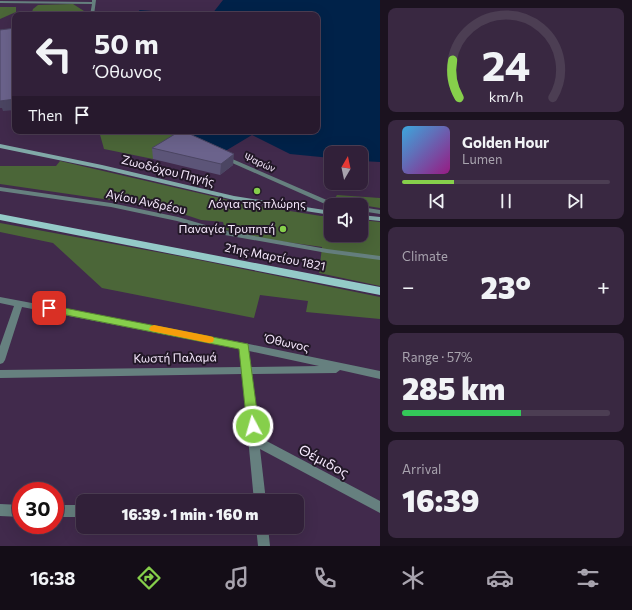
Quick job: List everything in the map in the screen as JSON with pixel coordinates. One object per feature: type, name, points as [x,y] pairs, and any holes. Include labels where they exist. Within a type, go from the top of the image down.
[{"type":"main road","name":"Ζωοδόχου Πηγής","points":[[0,146],[87,163],[234,198],[324,212]]},
{"type":"main road","name":"21ης Μαρτίου 1821","points":[[0,217],[380,291]]},
{"type":"main road","points":[[368,218],[380,219]]},
{"type":"street","points":[[0,2],[94,1],[92,12]]},
{"type":"street","name":"Ψαρών","points":[[215,153],[324,202]]},
{"type":"street","name":"Αγίου Ανδρέου","points":[[0,190],[111,205],[178,219],[225,233],[327,251],[380,258]]},
{"type":"street","points":[[368,210],[380,212]]},
{"type":"street","name":"Όθωνος","points":[[0,300],[244,346],[380,375]]},
{"type":"street","points":[[0,360],[19,303]]},
{"type":"street","points":[[244,346],[259,494]]},
{"type":"street","name":"Κωστή Παλαμά","points":[[0,374],[351,368]]},
{"type":"street","name":"Θέμιδος","points":[[254,440],[380,507]]},
{"type":"street","points":[[0,510],[12,511]]},
{"type":"street","points":[[64,511],[76,511]]},
{"type":"street","points":[[263,534],[264,546]]},
{"type":"green space","points":[[73,4],[84,11],[32,12],[38,5]]},
{"type":"green space","points":[[0,7],[16,7],[16,12],[12,12],[12,14],[0,19]]},
{"type":"green space","points":[[100,134],[174,134],[181,140],[153,159],[104,149]]},
{"type":"green space","points":[[60,161],[246,204],[324,216],[324,242],[368,242],[368,221],[380,222],[380,286],[319,273],[322,247],[272,240],[225,230],[223,222],[201,220],[165,208],[0,184],[0,166],[56,166]]},
{"type":"green space","points":[[337,195],[380,198],[380,208],[368,206],[368,198],[335,198]]},
{"type":"green space","points":[[0,223],[189,258],[380,297],[380,319],[306,312],[308,301],[260,295],[254,318],[102,288],[53,243],[0,232]]},
{"type":"water","points":[[223,0],[380,0],[380,162],[368,161],[368,146],[324,146],[324,157],[290,154],[252,135],[222,153],[196,140],[189,134],[320,134],[320,12],[214,12]]},
{"type":"water","points":[[139,10],[166,12],[140,12]]},
{"type":"building","points":[[12,28],[12,99],[0,101],[0,30]]},
{"type":"building","points":[[175,134],[190,134],[234,154],[221,164],[152,148]]},
{"type":"slow traffic","points":[[154,329],[209,339]]},
{"type":"place","name":"Λόγια της πλώρης","points":[[257,191]]},
{"type":"place","name":"Παναγία Τρυπητή","points":[[283,229]]},
{"type":"route","points":[[49,308],[244,346],[253,426]]}]
